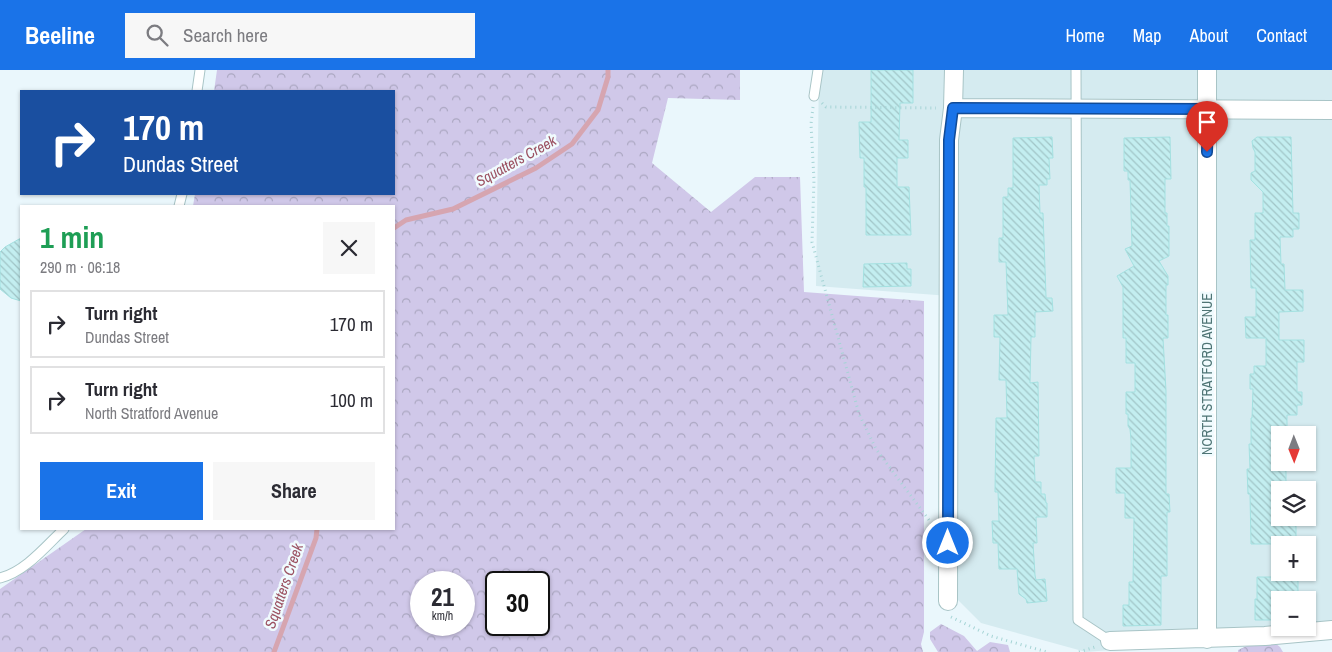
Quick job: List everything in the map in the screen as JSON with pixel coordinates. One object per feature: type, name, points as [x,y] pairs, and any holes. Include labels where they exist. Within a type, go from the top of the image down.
[{"type":"street","points":[[948,608],[949,150],[947,108],[954,70]]},
{"type":"street","name":"NORTH STRATFORD AVENUE","points":[[1206,70],[1208,109],[1208,639]]},
{"type":"street","points":[[947,108],[1332,110]]},
{"type":"street","points":[[1110,642],[1265,636],[1332,630]]},
{"type":"lane","points":[[197,90],[200,70]]},
{"type":"lane","points":[[814,96],[818,70]]},
{"type":"lane","points":[[1076,70],[1078,620],[1110,642]]},
{"type":"lane","points":[[0,578],[8,576],[24,566],[63,530]]},
{"type":"path","points":[[814,96],[826,107],[947,108]]},
{"type":"path","points":[[814,96],[812,124],[814,180],[812,242],[859,414],[876,449],[936,530]]},
{"type":"path","points":[[948,608],[991,636],[1047,652]]},
{"type":"shaded area","points":[[819,70],[1332,70],[1332,633],[1316,633],[1316,591],[1271,591],[1271,636],[1280,636],[1086,652],[981,623],[947,589],[950,296],[816,286]]},
{"type":"green space","points":[[217,70],[740,70],[740,100],[668,98],[652,163],[711,212],[755,177],[800,177],[804,292],[924,301],[924,632],[921,644],[923,652],[0,652],[0,589],[85,530],[395,530],[395,205],[193,205],[195,195],[395,195],[395,90],[214,90]]},
{"type":"green space","points":[[941,624],[964,636],[977,651],[990,642],[1008,645],[1010,652],[938,652],[930,639],[930,632]]},
{"type":"green space","points":[[1270,639],[1283,652],[1238,652],[1238,650],[1256,642]]},
{"type":"building","points":[[871,70],[913,70],[913,103],[900,103],[899,140],[908,140],[908,158],[897,158],[897,187],[909,187],[911,235],[866,235],[866,187],[864,187],[864,158],[860,158],[859,122],[871,122]]},
{"type":"building","points":[[1052,137],[1053,158],[1049,158],[1050,179],[1047,179],[1047,185],[1039,185],[1040,213],[1043,213],[1046,298],[1052,298],[1053,311],[1035,312],[1035,337],[1031,337],[1030,383],[1038,382],[1039,456],[1034,456],[1035,482],[1041,482],[1041,494],[1045,494],[1047,503],[1047,517],[1036,517],[1037,543],[1033,543],[1035,575],[1036,580],[1045,579],[1047,601],[1027,603],[1026,599],[1019,594],[1017,569],[999,569],[998,543],[993,543],[992,521],[999,521],[998,492],[995,492],[996,418],[1007,418],[1006,380],[999,380],[1000,337],[994,337],[994,315],[1008,315],[1006,262],[999,262],[999,238],[1003,238],[1003,197],[1008,197],[1008,188],[1013,188],[1013,138]]},
{"type":"building","points":[[1170,137],[1171,179],[1165,179],[1165,213],[1167,213],[1167,226],[1169,226],[1169,256],[1159,261],[1168,276],[1168,285],[1166,285],[1166,315],[1168,315],[1168,338],[1163,338],[1166,391],[1166,494],[1169,494],[1170,512],[1167,512],[1167,576],[1161,576],[1161,625],[1123,626],[1123,605],[1129,605],[1129,582],[1133,582],[1134,518],[1125,518],[1125,493],[1116,493],[1116,468],[1131,468],[1131,440],[1128,414],[1126,414],[1126,392],[1135,392],[1135,363],[1126,363],[1126,338],[1123,338],[1123,287],[1117,276],[1134,266],[1125,249],[1132,246],[1130,180],[1128,180],[1128,171],[1124,171],[1124,138]]},
{"type":"building","points":[[1257,137],[1291,137],[1293,213],[1299,213],[1299,229],[1293,229],[1293,237],[1280,237],[1281,264],[1284,264],[1285,290],[1303,290],[1303,311],[1279,312],[1279,340],[1304,340],[1304,362],[1297,362],[1297,392],[1302,392],[1302,405],[1297,405],[1297,415],[1287,415],[1287,426],[1271,426],[1271,471],[1286,471],[1286,481],[1271,481],[1271,526],[1296,526],[1296,536],[1271,536],[1271,544],[1251,544],[1250,494],[1248,494],[1247,469],[1250,469],[1249,444],[1251,444],[1253,389],[1250,389],[1250,374],[1254,374],[1254,366],[1266,366],[1266,338],[1246,338],[1245,317],[1256,317],[1256,288],[1251,288],[1250,240],[1255,240],[1255,213],[1263,213],[1263,192],[1251,180],[1251,173],[1255,171],[1255,152],[1252,141]]},
{"type":"building","points":[[20,239],[20,301],[11,298],[0,289],[0,252]]},
{"type":"building","points":[[907,263],[907,269],[911,269],[911,286],[863,287],[864,264]]},
{"type":"building","points":[[1257,577],[1271,577],[1271,581],[1298,581],[1298,591],[1271,591],[1271,620],[1255,620]]},
{"type":"waterway","name":"Squatters Creek","points":[[395,227],[406,220],[453,209],[536,168],[572,144],[598,110],[608,77],[608,70]]},
{"type":"waterway","name":"Squatters Creek","points":[[274,652],[316,538],[317,530]]},
{"type":"route","points":[[948,543],[949,140],[953,108],[1208,109],[1207,152]]}]
